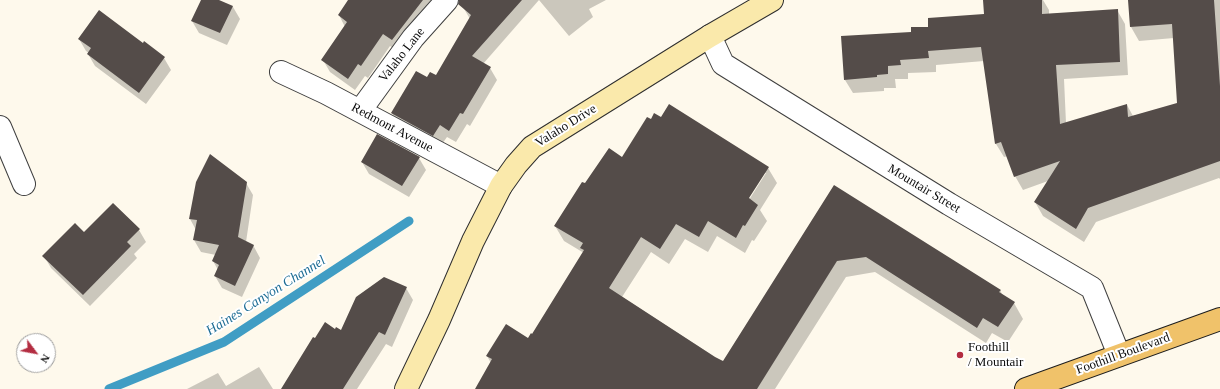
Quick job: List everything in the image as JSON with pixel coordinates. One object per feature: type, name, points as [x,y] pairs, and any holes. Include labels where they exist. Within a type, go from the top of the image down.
[{"type":"main road","name":"Foothill Boulevard","points":[[1026,389],[1220,319]]},
{"type":"street","name":"Valaho Lane","points":[[360,111],[414,38],[447,0]]},
{"type":"street","name":"Valaho Drive","points":[[406,389],[440,320],[473,241],[502,186],[516,165],[532,147],[710,36],[772,0]]},
{"type":"street","name":"Mountair Street","points":[[710,36],[723,64],[942,200],[1092,288],[1119,355]]},
{"type":"street","name":"Redmont Avenue","points":[[281,72],[360,111],[502,186]]},
{"type":"street","points":[[0,127],[24,184]]},
{"type":"building","points":[[201,0],[219,0],[233,6],[220,33],[191,21]]},
{"type":"building","points":[[348,0],[423,0],[392,40],[383,34],[361,66],[358,64],[348,79],[321,60],[347,22],[338,15]]},
{"type":"building","points":[[459,0],[522,0],[472,56],[491,67],[463,114],[460,113],[449,131],[440,125],[433,136],[391,113],[416,71],[427,77],[430,72],[436,75],[471,15],[458,4]]},
{"type":"building","points":[[983,0],[1042,0],[1042,14],[1118,9],[1120,62],[1056,65],[1060,124],[1127,104],[1128,117],[1177,103],[1172,24],[1130,27],[1128,0],[1214,0],[1220,86],[1220,161],[1088,208],[1076,229],[1034,202],[1060,161],[1014,177],[1001,142],[995,144],[981,47],[928,51],[929,58],[900,60],[901,65],[888,66],[888,74],[877,75],[877,77],[844,80],[841,36],[911,32],[911,27],[928,27],[928,18],[984,14]]},
{"type":"building","points":[[99,10],[143,43],[144,41],[165,57],[139,93],[87,54],[91,48],[78,39]]},
{"type":"building","points":[[669,104],[769,167],[749,198],[758,205],[745,226],[743,225],[736,238],[708,221],[699,237],[676,224],[660,249],[641,237],[609,288],[715,357],[723,361],[834,185],[1001,290],[999,292],[1015,302],[998,327],[983,318],[977,328],[866,257],[837,261],[757,389],[475,389],[492,359],[486,356],[506,324],[528,338],[531,333],[532,334],[584,250],[580,248],[583,243],[554,226],[582,182],[585,183],[609,148],[622,157],[647,117],[651,119],[654,113],[661,117]]},
{"type":"building","points":[[377,134],[420,157],[402,186],[361,162]]},
{"type":"building","points":[[210,154],[247,182],[238,237],[254,245],[235,286],[214,276],[219,265],[212,261],[219,245],[193,240],[197,220],[189,219],[196,182]]},
{"type":"building","points":[[113,203],[140,229],[127,242],[131,246],[83,295],[42,256],[75,223],[84,232]]},
{"type":"building","points":[[384,277],[407,287],[385,335],[379,332],[343,389],[281,389],[313,337],[315,338],[325,322],[335,329],[336,327],[341,330],[356,297]]},
{"type":"waterway","name":"Haines Canyon Channel","points":[[109,389],[224,342],[409,221]]},
{"type":"place","name":"Foothill / Mountair","points":[[960,355]]}]
